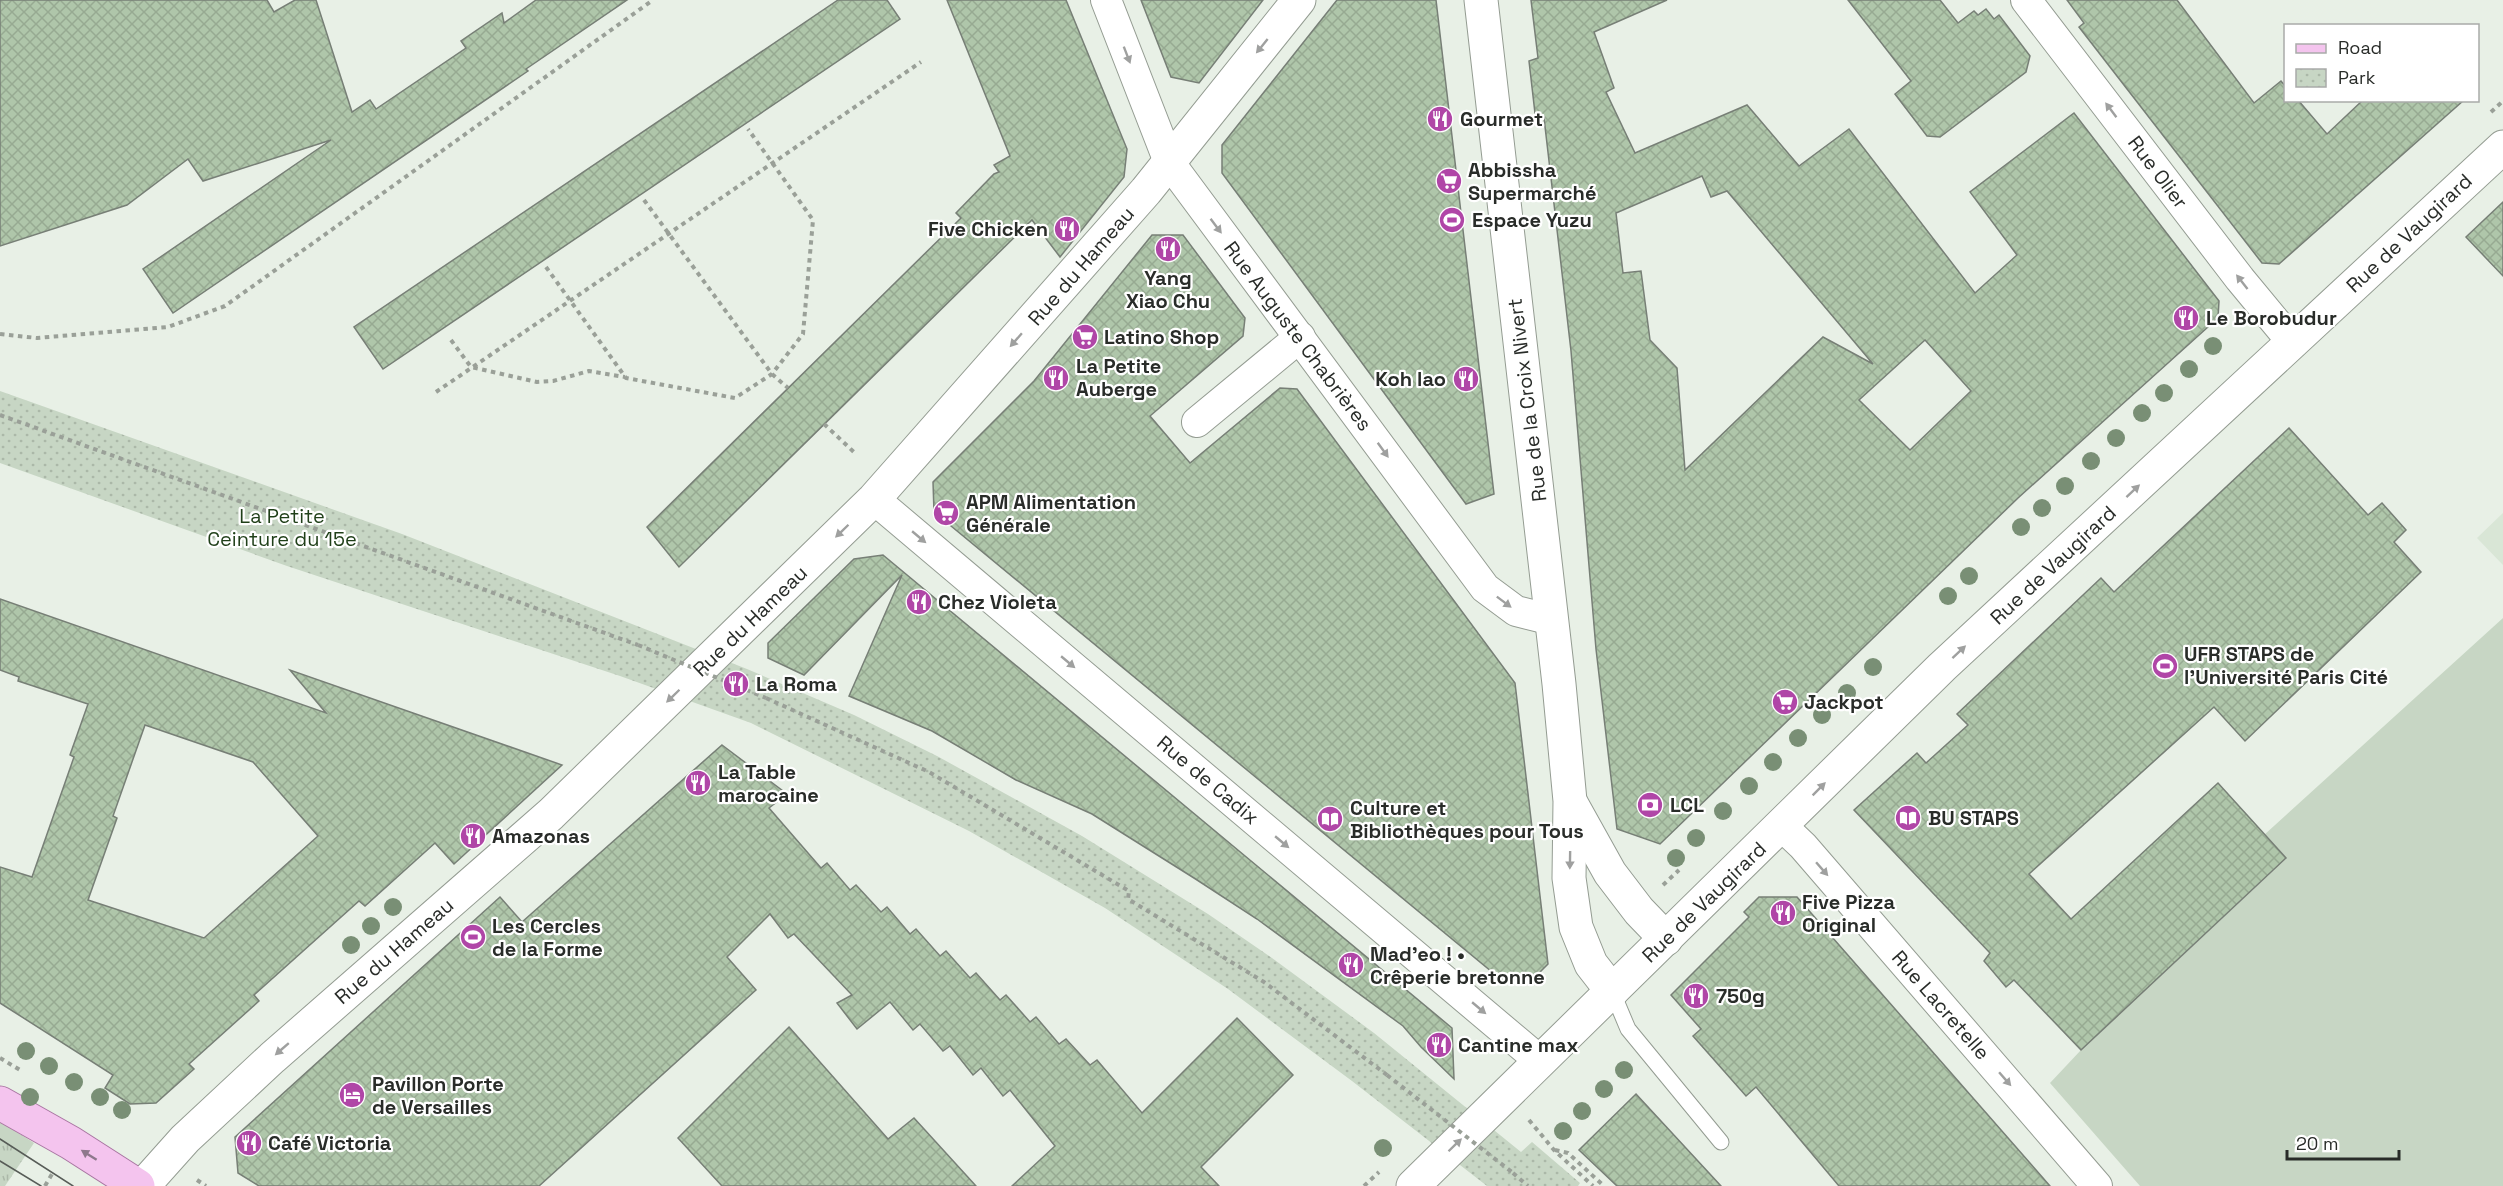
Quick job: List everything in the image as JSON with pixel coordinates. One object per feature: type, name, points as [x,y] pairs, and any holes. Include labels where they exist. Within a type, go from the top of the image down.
[{"type":"main road","points":[[0,1103],[71,1143],[140,1186]]},
{"type":"street","name":"Rue Auguste Chabrières","points":[[1106,0],[1169,162],[1485,588],[1516,611],[1552,620]]},
{"type":"street","name":"Rue du Hameau","points":[[140,1186],[185,1139],[272,1058],[551,814],[874,500],[1146,192],[1299,0]]},
{"type":"street","name":"Rue de la Croix Nivert","points":[[1481,0],[1552,620],[1570,801],[1569,878],[1576,927],[1591,964],[1612,991]]},
{"type":"street","name":"Rue Olier","points":[[2026,0],[2245,286],[2293,343]]},
{"type":"street","name":"Rue de Vaugirard","points":[[1413,1186],[1942,667],[2503,147]]},
{"type":"street","points":[[1197,422],[1300,337]]},
{"type":"street","name":"Rue de Cadix","points":[[874,500],[1540,1061]]},
{"type":"street","name":"Rue de la Croix Nivert","points":[[1570,801],[1610,873],[1639,911],[1666,939]]},
{"type":"street","name":"Rue Lacretelle","points":[[1782,826],[1803,846],[2097,1186]]},
{"type":"lane","points":[[1612,991],[1628,1029],[1721,1142]]},
{"type":"path","points":[[0,334],[37,338],[168,327],[225,306],[653,0]]},
{"type":"path","points":[[436,392],[921,62]]},
{"type":"path","points":[[451,340],[471,368],[537,382],[553,381],[589,371],[735,398],[772,374],[803,334],[813,220],[748,129]]},
{"type":"path","points":[[644,200],[772,374],[788,388]]},
{"type":"path","points":[[546,267],[569,302],[626,378]]},
{"type":"path","points":[[0,415],[638,645],[766,698],[929,772],[1129,891],[1128,899],[1263,982],[1387,1075],[1528,1186]]},
{"type":"path","points":[[825,424],[856,454]]},
{"type":"path","points":[[1524,1116],[1554,1150],[1593,1186]]},
{"type":"path","points":[[1554,1150],[1568,1153],[1604,1186]]},
{"type":"shaded area","points":[[2503,513],[2503,565],[2477,538]]},
{"type":"green space","name":"La Petite Ceinture du 15e","points":[[0,391],[402,534],[747,669],[854,715],[937,756],[1082,836],[1208,914],[1374,1033],[1521,1152],[1532,1142],[1580,1183],[1578,1186],[1487,1186],[1352,1081],[1228,989],[1105,908],[969,831],[751,723],[620,676],[287,566],[0,463]]},
{"type":"green space","points":[[2503,618],[2503,1186],[2140,1186],[2050,1083],[2081,1050],[2286,859],[2264,835]]},
{"type":"green space","points":[[0,1121],[34,1143],[5,1186],[0,1186]]},
{"type":"building","points":[[0,0],[267,0],[274,12],[295,0],[316,0],[352,112],[370,100],[376,109],[466,48],[461,41],[502,13],[504,23],[536,0],[627,0],[526,69],[528,71],[173,313],[143,269],[331,140],[203,181],[188,159],[127,205],[0,246]]},
{"type":"building","points":[[838,0],[887,0],[900,19],[383,369],[354,327]]},
{"type":"building","points":[[947,0],[1066,0],[1127,149],[1124,177],[1060,257],[1032,220],[679,567],[647,527],[961,218],[956,213],[994,174],[999,172],[994,165],[1010,156]]},
{"type":"building","points":[[1141,0],[1263,0],[1199,83],[1171,77]]},
{"type":"building","points":[[1337,0],[1436,0],[1494,494],[1466,504],[1222,173],[1222,145]]},
{"type":"building","points":[[1531,0],[1667,0],[1594,32],[1614,88],[1606,92],[1635,153],[1747,105],[1799,166],[1849,129],[1975,293],[2017,255],[1970,192],[2074,113],[2219,301],[2218,318],[2018,498],[1660,844],[1617,829],[1596,649],[1571,351],[1544,118],[1536,122],[1529,61],[1538,58]],"holes":[[[1702,176],[1711,197],[1727,191],[1873,364],[1823,337],[1685,470],[1677,368],[1650,340],[1641,271],[1623,273],[1616,213]],[[1925,340],[1971,391],[1910,450],[1859,400]]]},
{"type":"building","points":[[1848,0],[1940,0],[1958,23],[1974,11],[1978,15],[1986,9],[1994,19],[1999,15],[2030,56],[2026,72],[1940,137],[1927,136],[1895,94],[1911,81]]},
{"type":"building","points":[[2067,0],[2177,0],[2254,103],[2281,81],[2284,85],[2284,102],[2300,102],[2327,134],[2361,102],[2462,102],[2279,264],[2262,263],[2079,27],[2084,23]]},
{"type":"building","points":[[2503,202],[2503,276],[2466,237]]},
{"type":"building","points":[[1152,235],[1183,235],[1245,318],[1243,336],[1150,416],[1190,463],[1280,388],[1297,389],[1515,683],[1548,964],[1532,980],[1503,981],[934,512],[933,482],[1034,381]]},
{"type":"building","name":"UFR STAPS de l'Université Paris Cité","points":[[2289,428],[2368,515],[2382,503],[2406,530],[2394,542],[2421,572],[2245,741],[2214,707],[2029,874],[2071,919],[2218,783],[2286,858],[2081,1050],[2014,980],[2006,987],[1984,961],[1990,953],[1854,810],[1917,753],[1926,763],[1968,725],[1957,714],[2101,578],[2114,592]]},
{"type":"building","points":[[883,555],[1452,1028],[1454,1079],[1403,1026],[1257,919],[1194,878],[1092,814],[1016,780],[932,731],[849,696],[902,575],[804,675],[768,658],[768,643],[854,559]]},
{"type":"building","points":[[0,599],[326,713],[290,670],[562,765],[454,864],[435,843],[365,906],[359,901],[254,995],[259,1001],[189,1064],[194,1069],[156,1103],[130,1104],[105,1088],[113,1075],[0,1003],[0,867],[32,877],[74,757],[70,755],[88,704],[18,681],[19,677],[0,670]],"holes":[[[145,725],[253,762],[318,836],[204,938],[88,900],[117,818],[113,816]]]},
{"type":"building","points":[[722,745],[787,794],[769,808],[821,868],[827,863],[850,890],[856,885],[881,912],[887,907],[910,934],[916,929],[940,956],[946,951],[970,978],[976,973],[1000,1000],[1006,995],[1030,1022],[1036,1017],[1059,1044],[1066,1039],[1090,1065],[1097,1060],[1142,1113],[1237,1018],[1293,1075],[1201,1167],[1219,1186],[1012,1186],[1055,1146],[1010,1090],[1003,1096],[981,1068],[973,1075],[950,1046],[943,1051],[920,1024],[913,1030],[890,1002],[857,1029],[837,1003],[852,995],[794,934],[788,938],[770,914],[727,957],[756,990],[539,1186],[259,1186],[238,1173],[235,1137],[500,897],[522,922]]},
{"type":"building","points":[[1759,897],[1797,897],[2050,1186],[1839,1186],[1756,1087],[1746,1096],[1693,1036],[1701,1029],[1671,995],[1749,917],[1744,912]]},
{"type":"building","points":[[789,1027],[888,1139],[914,1118],[976,1186],[722,1186],[678,1138]]},
{"type":"building","points":[[1636,1094],[1721,1186],[1617,1186],[1579,1150]]},
{"type":"tram line","points":[[0,1139],[73,1186]]},
{"type":"tram line","points":[[0,1161],[41,1186]]},
{"type":"place","name":"Gourmet","points":[[1440,119]]},
{"type":"place","name":"Abbissha Supermarché","points":[[1449,181]]},
{"type":"place","name":"Espace Yuzu","points":[[1452,220]]},
{"type":"place","name":"Five Chicken","points":[[1067,229]]},
{"type":"place","name":"Yang Xiao Chu","points":[[1168,249]]},
{"type":"place","name":"Le Borobudur","points":[[2186,318]]},
{"type":"place","name":"Latino Shop","points":[[1085,337]]},
{"type":"place","name":"La Petite Auberge","points":[[1056,378]]},
{"type":"place","name":"Koh lao","points":[[1466,379]]},
{"type":"place","name":"APM Alimentation Générale","points":[[946,513]]},
{"type":"place","name":"Chez Violeta","points":[[919,602]]},
{"type":"place","name":"UFR STAPS de l'Université Paris Cité","points":[[2165,666]]},
{"type":"place","name":"La Roma","points":[[736,684]]},
{"type":"place","name":"Jackpot","points":[[1785,702]]},
{"type":"place","name":"La Table marocaine","points":[[698,783]]},
{"type":"place","name":"LCL","points":[[1650,805]]},
{"type":"place","name":"BU STAPS","points":[[1908,818]]},
{"type":"place","name":"Culture et Bibliothèques pour Tous","points":[[1330,819]]},
{"type":"place","name":"Amazonas","points":[[473,836]]},
{"type":"place","name":"Five Pizza Original","points":[[1783,913]]},
{"type":"place","name":"Les Cercles de la Forme","points":[[473,937]]},
{"type":"place","name":"Mad'eo ! • Crêperie bretonne","points":[[1351,965]]},
{"type":"place","name":"750g","points":[[1696,996]]},
{"type":"place","name":"Cantine max","points":[[1439,1045]]},
{"type":"place","name":"Pavillon Porte de Versailles","points":[[352,1095]]},
{"type":"place","name":"Café Victoria","points":[[249,1143]]}]
